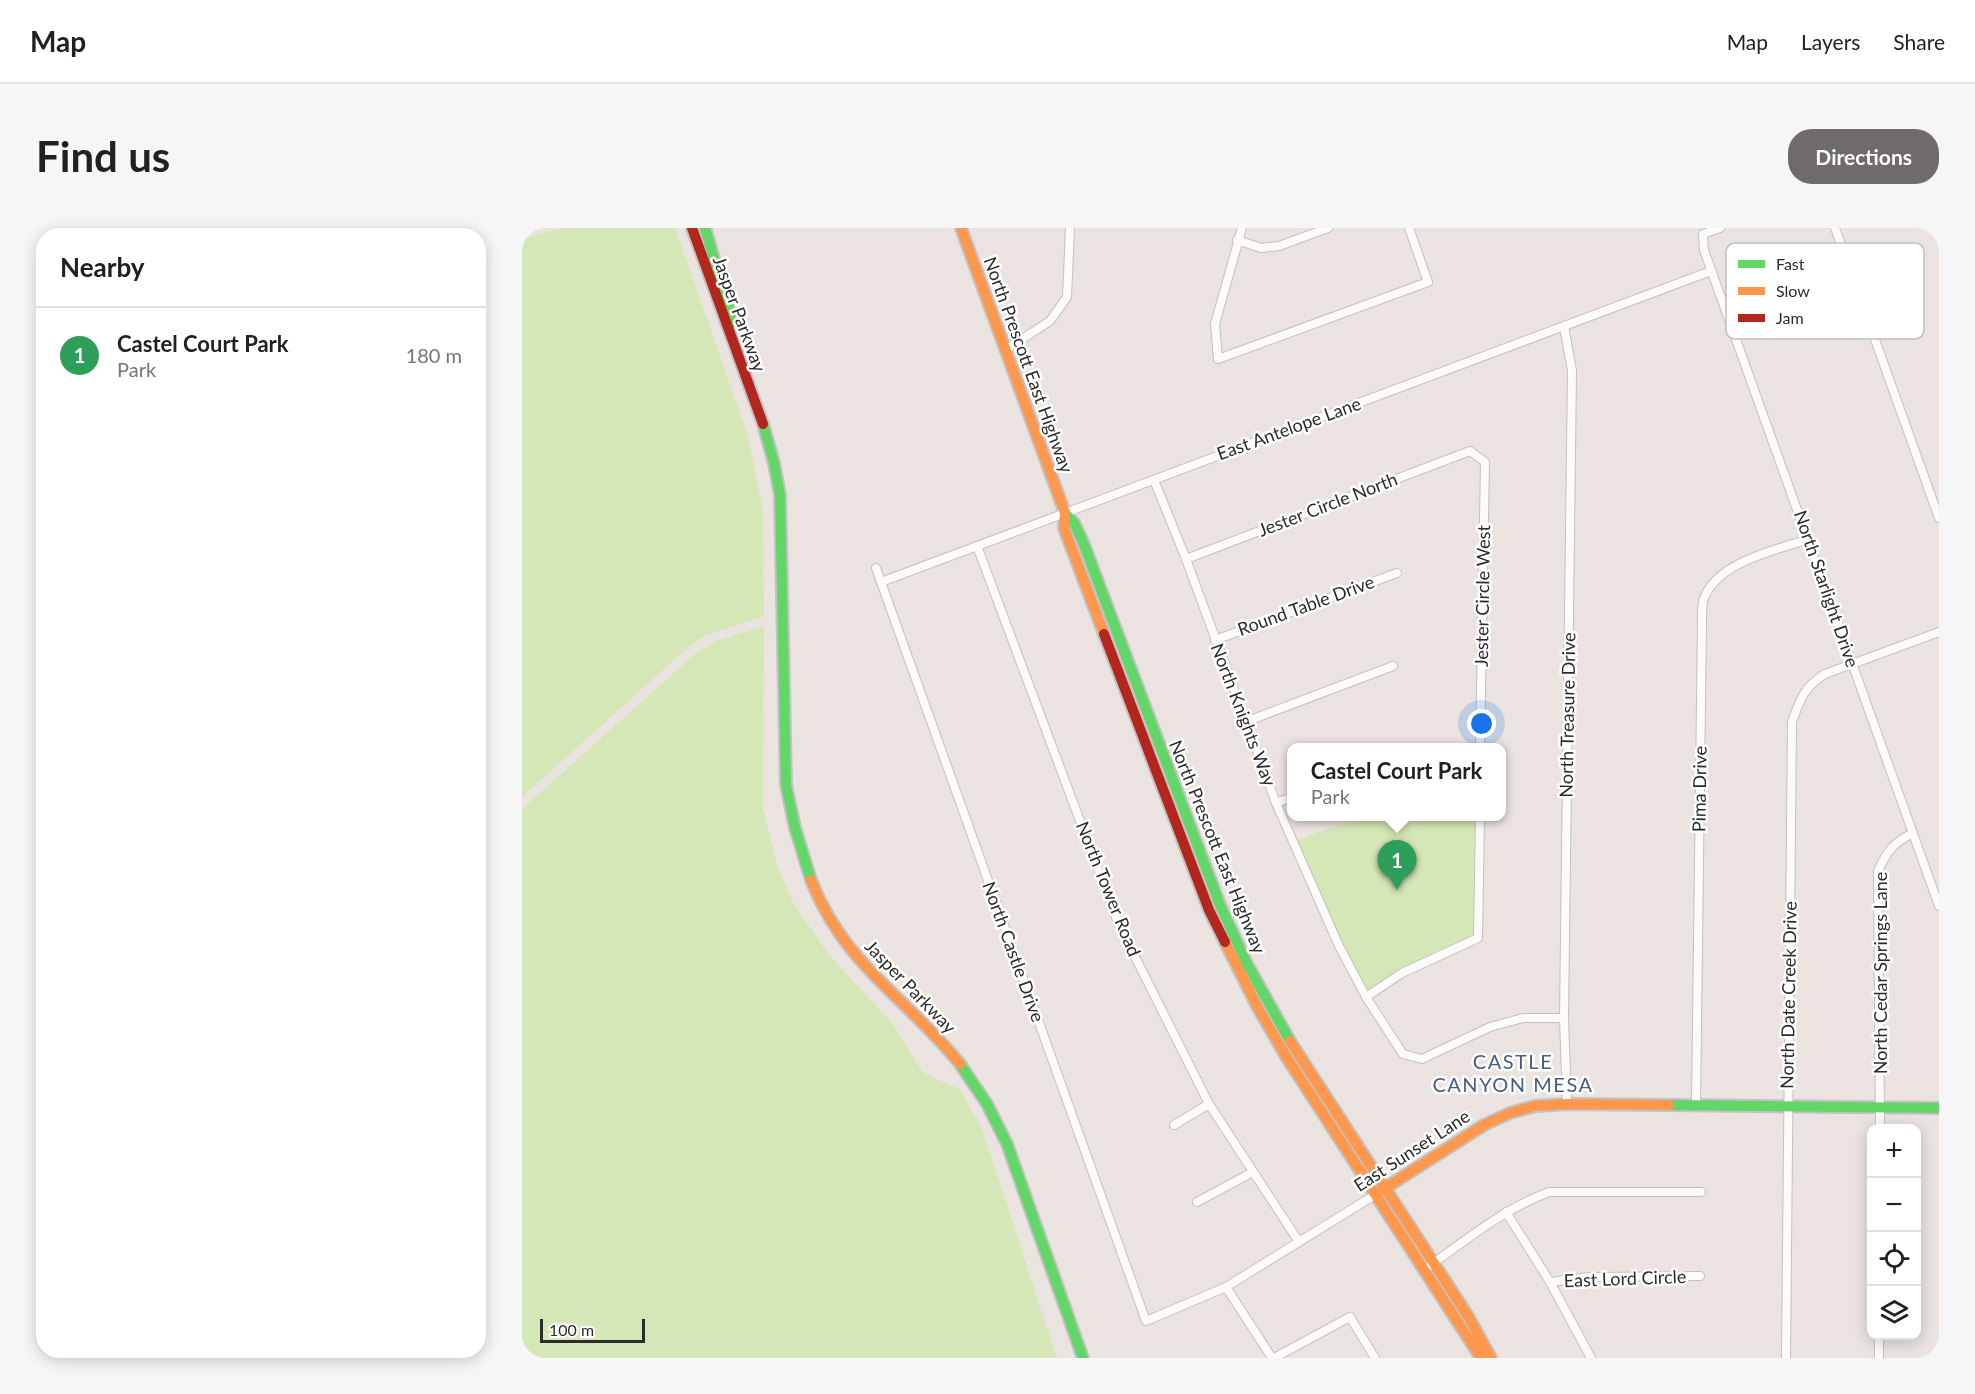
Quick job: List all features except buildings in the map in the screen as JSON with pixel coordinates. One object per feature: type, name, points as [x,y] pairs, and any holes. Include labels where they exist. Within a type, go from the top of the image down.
[{"type":"street","name":"Jasper Parkway","points":[[692,228],[757,410]]},
{"type":"street","name":"Jasper Parkway","points":[[705,228],[774,463],[780,495],[786,785],[794,829],[804,862],[816,894],[846,944],[883,987],[944,1045],[979,1089],[995,1117],[1011,1155],[1083,1358]]},
{"type":"street","name":"North Prescott East Highway","points":[[961,228],[1065,513],[1064,528],[1155,754],[1209,910],[1379,1192],[1429,1266],[1468,1316],[1491,1358]]},
{"type":"street","points":[[1005,350],[1050,321],[1067,297],[1070,228]]},
{"type":"street","points":[[1242,228],[1215,324],[1218,359],[1428,282],[1409,228]]},
{"type":"street","points":[[1237,240],[1261,248],[1280,246],[1328,228]]},
{"type":"street","name":"North Starlight Drive","points":[[1720,228],[1703,234],[1704,250],[1726,312]]},
{"type":"street","points":[[1835,228],[1840,243]]},
{"type":"street","name":"East Antelope Lane","points":[[881,582],[1711,271]]},
{"type":"street","name":"North Treasure Drive","points":[[1564,326],[1572,371],[1564,1018],[1567,1104]]},
{"type":"street","name":"North Starlight Drive","points":[[1736,339],[1939,906]]},
{"type":"street","points":[[1875,339],[1939,518]]},
{"type":"street","name":"Jester Circle North","points":[[1186,559],[1470,451]]},
{"type":"street","name":"Jester Circle West","points":[[1470,451],[1485,462],[1480,743]]},
{"type":"street","name":"North Knights Way","points":[[1154,480],[1186,559],[1276,803],[1339,946],[1366,997],[1402,1054],[1422,1059],[1490,1027],[1523,1018],[1564,1018]]},
{"type":"street","name":"Pima Drive","points":[[1696,1105],[1703,600],[1721,576],[1734,566],[1809,539]]},
{"type":"street","name":"North Tower Road","points":[[977,546],[1119,925],[1209,1104],[1299,1242]]},
{"type":"street","points":[[876,568],[881,582]]},
{"type":"street","name":"Round Table Drive","points":[[1215,640],[1397,573]]},
{"type":"street","name":"North Castle Drive","points":[[881,582],[1146,1321]]},
{"type":"street","name":"North Date Creek Drive","points":[[1786,1358],[1792,722],[1800,699],[1811,683],[1825,674],[1939,632]]},
{"type":"street","points":[[1245,722],[1393,666]]},
{"type":"street","points":[[1276,803],[1287,799]]},
{"type":"street","points":[[1366,997],[1402,973],[1478,938],[1480,821]]},
{"type":"street","name":"North Cedar Springs Lane","points":[[1880,1124],[1878,871],[1886,854],[1898,840],[1913,833]]},
{"type":"street","points":[[1174,1125],[1209,1104]]},
{"type":"street","name":"East Sunset Lane","points":[[1146,1321],[1226,1287],[1484,1125],[1510,1113],[1535,1106],[1567,1104],[1939,1108]]},
{"type":"street","points":[[1197,1202],[1253,1172]]},
{"type":"street","points":[[1429,1266],[1506,1212],[1549,1192],[1701,1192]]},
{"type":"street","points":[[1506,1212],[1551,1282],[1591,1358]]},
{"type":"street","name":"North Prescott East Highway","points":[[1429,1266],[1481,1358]]},
{"type":"street","name":"East Lord Circle","points":[[1551,1282],[1591,1277],[1701,1276]]},
{"type":"street","points":[[1226,1287],[1273,1358],[1350,1317],[1375,1358]]},
{"type":"street","points":[[1879,1340],[1879,1358]]},
{"type":"green space","points":[[561,228],[675,228],[748,436],[763,512],[764,616],[704,636],[685,650],[522,797],[522,239]]},
{"type":"green space","points":[[764,626],[763,808],[777,865],[793,903],[829,955],[892,1023],[923,1073],[959,1089],[982,1129],[1057,1358],[522,1358],[522,809],[696,653],[716,641]]},
{"type":"green space","points":[[1349,821],[1480,821],[1478,938],[1366,997],[1293,842]]},
{"type":"traffic: fast","points":[[705,228],[733,323]]},
{"type":"traffic: fast","points":[[763,424],[780,495],[786,785],[795,828],[811,880]]},
{"type":"traffic: fast","points":[[1065,513],[1074,523],[1083,542],[1220,905],[1247,964],[1290,1041]]},
{"type":"traffic: fast","points":[[960,1064],[987,1104],[1007,1144],[1083,1358]]},
{"type":"traffic: fast","points":[[1669,1105],[1939,1108]]},
{"type":"traffic: slow","points":[[961,228],[1065,513],[1064,528],[1104,634]]},
{"type":"traffic: slow","points":[[811,880],[825,910],[858,958],[960,1064]]},
{"type":"traffic: slow","points":[[1225,942],[1258,1008],[1287,1058],[1481,1358]]},
{"type":"traffic: slow","points":[[1290,1041],[1468,1316],[1491,1358]]},
{"type":"traffic: slow","points":[[1379,1192],[1484,1125],[1510,1113],[1535,1106],[1567,1104],[1669,1105]]},
{"type":"traffic: jam","points":[[692,228],[763,424]]},
{"type":"traffic: jam","points":[[1104,634],[1209,910],[1225,942]]},
{"type":"place","name":"Castel Court Park","points":[[1397,890]]},
{"type":"district","name":"CASTLE CANYON MESA","points":[[1513,1074]]}]
